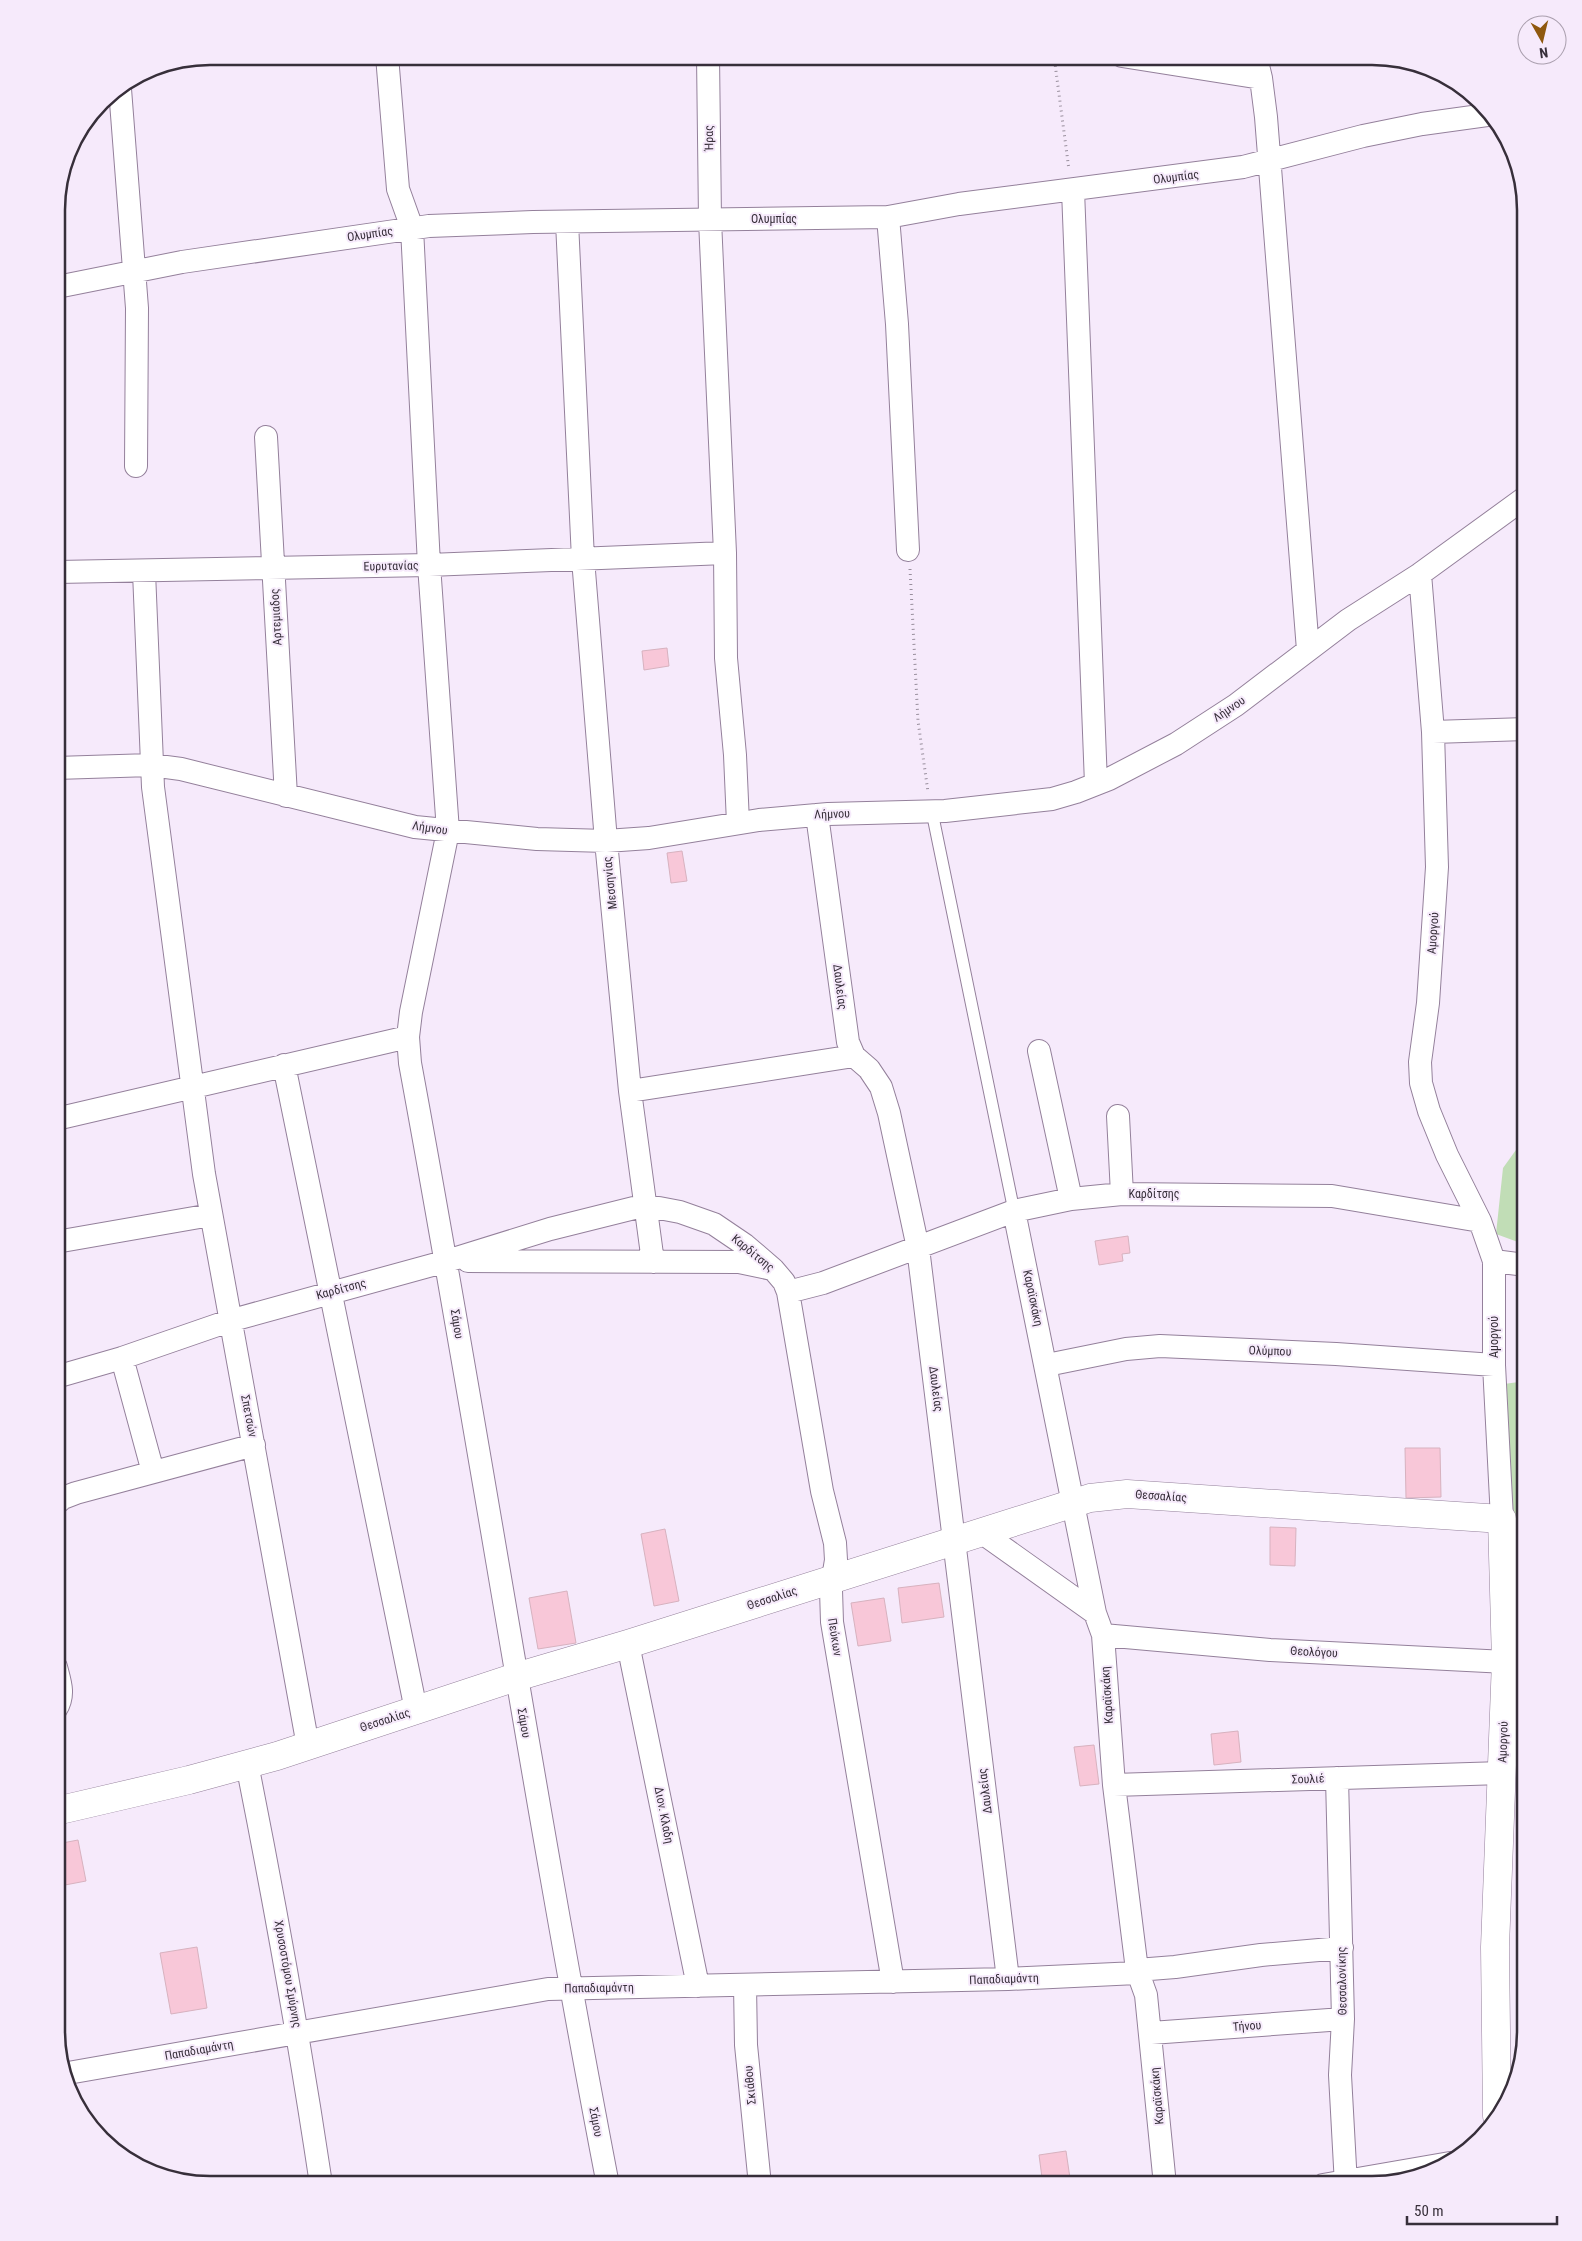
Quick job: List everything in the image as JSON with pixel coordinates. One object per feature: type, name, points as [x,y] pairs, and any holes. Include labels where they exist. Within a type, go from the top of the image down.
[{"type":"street","name":"Σάμου","points":[[388,65],[398,189],[412,228],[429,565],[448,831],[410,1012],[408,1037],[412,1072],[447,1261],[570,1988],[606,2176]]},
{"type":"street","name":"Ήρας","points":[[708,65],[710,220],[724,553],[726,658],[735,755],[738,823]]},
{"type":"street","points":[[1179,65],[1261,78]]},
{"type":"street","points":[[1258,65],[1270,161],[1308,650]]},
{"type":"street","points":[[121,96],[134,271],[137,345],[136,466]]},
{"type":"street","name":"Ολυμπίας","points":[[65,285],[182,262],[412,228],[566,222],[888,217],[959,204],[1227,170],[1270,161],[1371,134],[1422,124],[1482,116]]},
{"type":"street","points":[[1073,190],[1096,784]]},
{"type":"street","points":[[888,217],[896,324],[908,550]]},
{"type":"street","name":"Μεσσηνίας","points":[[566,222],[583,559],[606,840],[630,1091],[653,1262]]},
{"type":"street","name":"Αρτεμιαδος","points":[[266,437],[286,796]]},
{"type":"street","name":"Λήμνου","points":[[65,768],[151,765],[181,769],[415,827],[537,839],[606,840],[649,838],[738,823],[817,814],[932,812],[1052,799],[1096,784],[1176,744],[1236,705],[1348,620],[1420,574],[1517,504]]},
{"type":"street","name":"Ευρυτανίας","points":[[65,572],[144,572],[429,565],[724,553]]},
{"type":"street","name":"Σπετσών","points":[[144,572],[151,765],[192,1086],[211,1215],[308,1746]]},
{"type":"street","name":"Αμοργού","points":[[1420,574],[1433,732],[1437,868],[1428,1003],[1420,1062],[1421,1082],[1447,1155],[1480,1221],[1494,1261],[1494,1365],[1502,1518],[1516,1662],[1502,1773],[1495,1947],[1497,2105]]},
{"type":"street","points":[[1433,732],[1517,729]]},
{"type":"street","name":"Δαυλείας","points":[[817,814],[848,1042],[854,1056],[870,1069],[881,1087],[889,1113],[918,1248],[1008,1979]]},
{"type":"street","points":[[65,1117],[408,1037]]},
{"type":"street","points":[[1039,1051],[1071,1199]]},
{"type":"street","points":[[630,1091],[854,1056]]},
{"type":"street","points":[[284,1065],[416,1710]]},
{"type":"street","points":[[1118,1116],[1122,1194]]},
{"type":"street","name":"Καρδίτσης","points":[[65,1374],[122,1358],[230,1321],[330,1292],[447,1261],[550,1229],[646,1207],[680,1212],[714,1224],[745,1245],[773,1269],[784,1282],[788,1292],[823,1283],[1014,1211],[1071,1199],[1122,1194],[1332,1196],[1480,1221]]},
{"type":"street","name":"Καραϊσκάκη","points":[[1014,1211],[1047,1365],[1072,1504],[1095,1613],[1103,1635],[1114,1785],[1137,1972],[1146,1995],[1151,2033],[1164,2176]]},
{"type":"street","points":[[65,1240],[211,1215]]},
{"type":"street","points":[[447,1261],[740,1262],[773,1269]]},
{"type":"street","points":[[1494,1261],[1517,1264]]},
{"type":"street","name":"Πεύκων","points":[[788,1292],[822,1491],[835,1543],[836,1560],[830,1604],[832,1622],[893,1982]]},
{"type":"street","name":"Ολύμπου","points":[[1047,1365],[1126,1348],[1160,1346],[1336,1354],[1494,1365]]},
{"type":"street","points":[[122,1358],[153,1472]]},
{"type":"street","points":[[65,1498],[254,1445]]},
{"type":"street","name":"Θεσσαλίας","points":[[65,1809],[247,1764],[308,1746],[516,1677],[628,1644],[1090,1498],[1127,1494],[1502,1518]]},
{"type":"street","points":[[981,1532],[1095,1613]]},
{"type":"street","name":"Θεολόγου","points":[[1103,1635],[1270,1650],[1516,1662]]},
{"type":"street","name":"Διον. Κλαδη","points":[[628,1644],[698,1986]]},
{"type":"street","name":"Χρυσοστόμου Σμύρνης","points":[[247,1764],[277,1909],[320,2176]]},
{"type":"street","name":"Σουλιέ","points":[[1114,1785],[1502,1773]]},
{"type":"street","name":"Θεσσαλονίκης","points":[[1337,1778],[1343,2019],[1340,2075],[1346,2176]]},
{"type":"street","name":"Παπαδιαμάντη","points":[[71,2072],[523,1993],[570,1988],[1008,1979],[1137,1972],[1261,1954],[1342,1948]]},
{"type":"street","name":"Σκιάθου","points":[[744,1985],[746,2045],[759,2176]]},
{"type":"street","name":"Τήνου","points":[[1151,2033],[1343,2019]]},
{"type":"street","points":[[1386,2175],[1410,2171]]},
{"type":"lane","points":[[932,812],[1014,1211]]},
{"type":"path","points":[[1055,65],[1073,190]]},
{"type":"path","points":[[908,550],[918,721],[932,812]]},
{"type":"green space","points":[[1517,1149],[1517,1242],[1496,1234],[1503,1168]]},
{"type":"green space","points":[[1517,1382],[1517,1648],[1508,1648],[1504,1384]]},
{"type":"building","points":[[667,648],[669,666],[644,670],[642,651]]},
{"type":"building","points":[[682,851],[687,881],[671,883],[667,853]]},
{"type":"building","points":[[1128,1236],[1130,1253],[1122,1254],[1123,1261],[1099,1265],[1095,1241]]},
{"type":"building","points":[[1405,1448],[1440,1448],[1441,1497],[1406,1498]]},
{"type":"building","points":[[1270,1527],[1296,1528],[1295,1566],[1270,1565]]},
{"type":"building","points":[[665,1529],[679,1601],[654,1606],[641,1534]]},
{"type":"building","points":[[939,1583],[944,1617],[902,1623],[898,1588]]},
{"type":"building","points":[[567,1591],[576,1643],[538,1649],[529,1598]]},
{"type":"building","points":[[884,1598],[891,1641],[858,1646],[851,1603]]},
{"type":"building","points":[[1238,1731],[1241,1762],[1214,1765],[1211,1734]]},
{"type":"building","points":[[1094,1745],[1099,1784],[1080,1786],[1074,1747]]},
{"type":"building","points":[[78,1840],[86,1881],[65,1885],[65,1842]]},
{"type":"building","points":[[197,1947],[207,2008],[171,2014],[160,1953]]},
{"type":"building","points":[[1066,2151],[1070,2176],[1042,2176],[1039,2155]]}]
